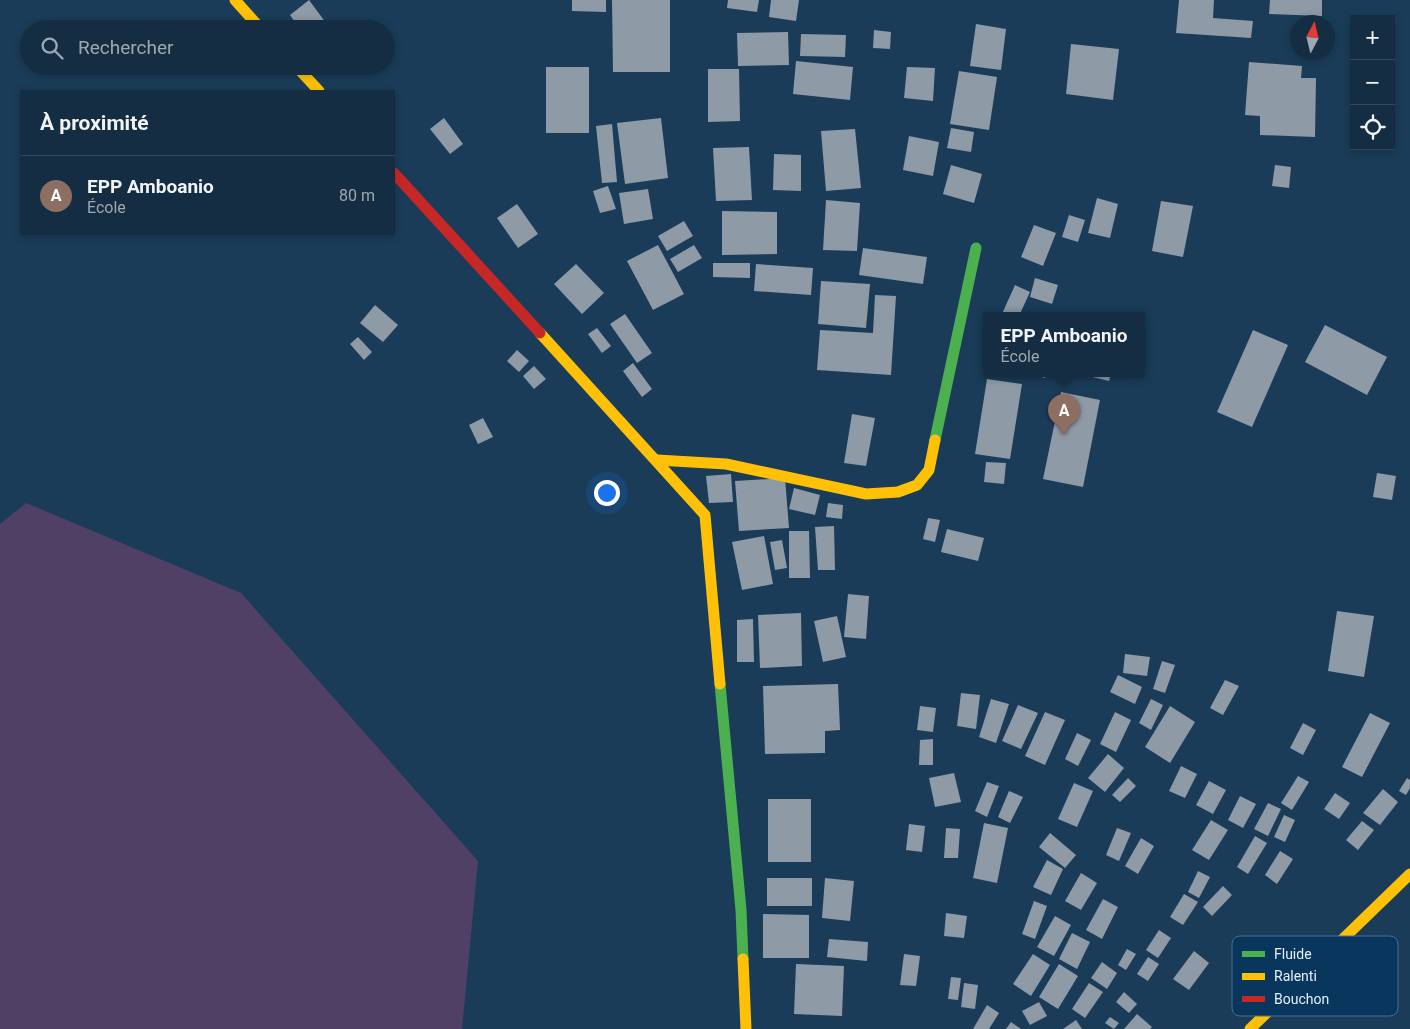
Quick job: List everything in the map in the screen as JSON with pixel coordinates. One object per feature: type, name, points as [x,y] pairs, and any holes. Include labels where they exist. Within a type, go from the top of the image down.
[{"type":"main road","points":[[235,0],[253,20]]},
{"type":"main road","points":[[304,75],[317,90]]},
{"type":"main road","points":[[395,174],[705,515],[741,910],[746,1029]]},
{"type":"main road","points":[[657,460],[726,464],[866,494],[898,492],[917,485],[929,470],[976,248]]},
{"type":"main road","points":[[1346,936],[1410,874]]},
{"type":"main road","points":[[1250,1029],[1263,1016]]},
{"type":"shaded area","points":[[26,503],[241,593],[478,861],[462,1029],[0,1029],[0,524]]},
{"type":"building","points":[[309,0],[324,20],[294,20],[290,15]]},
{"type":"building","points":[[572,0],[606,0],[606,12],[572,11]]},
{"type":"building","points":[[612,0],[670,0],[670,72],[613,72]]},
{"type":"building","points":[[728,0],[759,0],[757,12],[727,8]]},
{"type":"building","points":[[771,0],[799,0],[796,21],[769,17]]},
{"type":"building","points":[[1179,0],[1214,0],[1213,18],[1253,21],[1251,38],[1176,33]]},
{"type":"building","points":[[1270,0],[1322,0],[1322,15],[1269,14]]},
{"type":"building","points":[[976,24],[1006,29],[1001,70],[970,66]]},
{"type":"building","points":[[874,30],[891,32],[890,49],[873,48]]},
{"type":"building","points":[[788,32],[789,65],[738,66],[737,33]]},
{"type":"building","points":[[801,34],[846,35],[845,57],[800,56]]},
{"type":"building","points":[[1071,44],[1119,49],[1113,100],[1066,94]]},
{"type":"building","points":[[796,61],[853,67],[850,100],[793,94]]},
{"type":"building","points":[[1249,62],[1302,66],[1301,78],[1316,78],[1315,137],[1260,135],[1260,116],[1245,115]]},
{"type":"building","points":[[546,67],[589,67],[589,133],[546,133]]},
{"type":"building","points":[[907,67],[935,68],[933,101],[904,98]]},
{"type":"building","points":[[708,69],[739,69],[740,121],[708,122]]},
{"type":"building","points":[[959,71],[997,77],[989,130],[950,124]]},
{"type":"building","points":[[444,118],[463,144],[450,154],[430,129]]},
{"type":"building","points":[[661,118],[668,178],[625,184],[617,123]]},
{"type":"building","points":[[612,124],[617,182],[602,183],[596,126]]},
{"type":"building","points":[[951,128],[974,132],[971,152],[947,148]]},
{"type":"building","points":[[855,129],[861,188],[826,191],[821,131]]},
{"type":"building","points":[[909,136],[939,142],[933,176],[903,170]]},
{"type":"building","points":[[749,147],[752,200],[716,201],[713,148]]},
{"type":"building","points":[[774,154],[801,155],[801,191],[773,190]]},
{"type":"building","points":[[951,165],[982,174],[974,203],[943,194]]},
{"type":"building","points":[[1275,165],[1291,167],[1289,188],[1272,186]]},
{"type":"building","points":[[608,186],[616,209],[600,213],[593,191]]},
{"type":"building","points":[[648,189],[653,219],[624,224],[619,193]]},
{"type":"building","points":[[1097,198],[1118,204],[1110,238],[1088,233]]},
{"type":"building","points":[[826,200],[860,203],[857,251],[823,250]]},
{"type":"building","points":[[1161,201],[1193,206],[1183,257],[1152,251]]},
{"type":"building","points":[[517,204],[538,234],[518,248],[497,218]]},
{"type":"building","points":[[722,211],[777,212],[777,254],[722,255]]},
{"type":"building","points":[[1069,215],[1085,220],[1078,242],[1062,237]]},
{"type":"building","points":[[684,221],[693,236],[667,251],[658,236]]},
{"type":"building","points":[[1034,225],[1056,233],[1043,266],[1021,257]]},
{"type":"building","points":[[658,245],[684,294],[653,310],[627,261]]},
{"type":"building","points":[[694,245],[702,258],[678,272],[670,259]]},
{"type":"building","points":[[863,248],[927,257],[923,284],[859,275]]},
{"type":"building","points":[[713,263],[750,263],[750,278],[713,277]]},
{"type":"building","points":[[576,264],[604,293],[582,314],[554,284]]},
{"type":"building","points":[[756,264],[813,268],[811,295],[754,291]]},
{"type":"building","points":[[1035,278],[1058,285],[1052,304],[1030,297]]},
{"type":"building","points":[[821,281],[870,284],[866,328],[818,324]]},
{"type":"building","points":[[1015,285],[1030,292],[1021,312],[1003,312]]},
{"type":"building","points":[[875,295],[896,296],[891,375],[817,370],[820,330],[873,333]]},
{"type":"building","points":[[375,305],[398,325],[383,342],[360,323]]},
{"type":"building","points":[[625,314],[652,353],[637,363],[610,324]]},
{"type":"building","points":[[1325,325],[1387,357],[1367,395],[1305,362]]},
{"type":"building","points":[[597,328],[611,346],[602,353],[588,334]]},
{"type":"building","points":[[1253,330],[1288,345],[1252,427],[1217,412]]},
{"type":"building","points":[[358,337],[372,352],[364,360],[350,344]]},
{"type":"building","points":[[517,350],[529,361],[519,372],[507,361]]},
{"type":"building","points":[[633,363],[652,389],[642,397],[623,371]]},
{"type":"building","points":[[534,366],[546,379],[534,389],[523,376]]},
{"type":"building","points":[[1092,377],[1110,377],[1109,381]]},
{"type":"building","points":[[987,379],[1022,384],[1010,459],[975,454]]},
{"type":"building","points":[[1061,392],[1100,400],[1083,487],[1043,479]]},
{"type":"building","points":[[852,414],[875,418],[866,466],[844,463]]},
{"type":"building","points":[[483,418],[493,437],[478,444],[469,425]]},
{"type":"building","points":[[986,462],[1006,463],[1004,484],[984,482]]},
{"type":"building","points":[[1377,473],[1396,476],[1392,500],[1373,497]]},
{"type":"building","points":[[731,474],[733,502],[709,503],[706,476]]},
{"type":"building","points":[[785,478],[789,528],[739,531],[735,481]]},
{"type":"building","points":[[794,488],[820,495],[815,515],[789,509]]},
{"type":"building","points":[[828,503],[843,505],[842,519],[826,517]]},
{"type":"building","points":[[928,518],[940,520],[935,542],[923,539]]},
{"type":"building","points":[[834,526],[835,570],[818,570],[815,527]]},
{"type":"building","points":[[947,529],[984,538],[978,561],[941,552]]},
{"type":"building","points":[[789,531],[809,531],[810,578],[789,578]]},
{"type":"building","points":[[764,536],[773,584],[742,590],[732,542]]},
{"type":"building","points":[[782,540],[787,568],[775,570],[770,542]]},
{"type":"building","points":[[848,594],[869,596],[866,639],[844,637]]},
{"type":"building","points":[[1337,611],[1374,616],[1364,677],[1328,671]]},
{"type":"building","points":[[801,613],[802,666],[760,668],[758,615]]},
{"type":"building","points":[[837,616],[846,657],[823,662],[814,621]]},
{"type":"building","points":[[753,619],[754,662],[737,662],[737,620]]},
{"type":"building","points":[[1125,654],[1150,657],[1147,676],[1123,673]]},
{"type":"building","points":[[1162,661],[1175,665],[1165,693],[1153,689]]},
{"type":"building","points":[[1118,675],[1142,687],[1135,704],[1110,692]]},
{"type":"building","points":[[1225,680],[1239,686],[1223,715],[1210,708]]},
{"type":"building","points":[[838,684],[840,730],[825,731],[825,753],[765,754],[763,686]]},
{"type":"building","points":[[961,693],[980,695],[976,729],[957,726]]},
{"type":"building","points":[[991,699],[1009,704],[996,743],[979,737]]},
{"type":"building","points":[[1151,699],[1163,705],[1151,730],[1139,723]]},
{"type":"building","points":[[1018,705],[1038,713],[1021,749],[1002,741]]},
{"type":"building","points":[[920,706],[936,708],[933,732],[917,730]]},
{"type":"building","points":[[1170,706],[1195,722],[1170,763],[1145,747]]},
{"type":"building","points":[[1045,712],[1065,720],[1045,765],[1025,756]]},
{"type":"building","points":[[1115,712],[1131,720],[1116,752],[1100,744]]},
{"type":"building","points":[[1370,713],[1390,723],[1362,777],[1342,767]]},
{"type":"building","points":[[1303,723],[1316,730],[1303,755],[1290,748]]},
{"type":"building","points":[[1077,733],[1091,740],[1078,766],[1065,759]]},
{"type":"building","points":[[933,739],[933,765],[919,765],[920,740]]},
{"type":"building","points":[[1108,754],[1124,768],[1105,792],[1088,778]]},
{"type":"building","points":[[1181,766],[1197,774],[1185,798],[1169,791]]},
{"type":"building","points":[[954,773],[961,802],[935,807],[929,778]]},
{"type":"building","points":[[1298,776],[1309,782],[1292,810],[1281,803]]},
{"type":"building","points":[[1128,778],[1136,786],[1120,802],[1112,795]]},
{"type":"building","points":[[1407,778],[1410,780],[1410,788],[1406,795],[1399,791]]},
{"type":"building","points":[[1209,781],[1226,790],[1213,814],[1196,805]]},
{"type":"building","points":[[987,782],[999,786],[987,817],[975,811]]},
{"type":"building","points":[[1074,783],[1093,791],[1077,827],[1058,819]]},
{"type":"building","points":[[1383,789],[1398,802],[1380,825],[1363,813]]},
{"type":"building","points":[[1009,791],[1023,797],[1010,823],[998,817]]},
{"type":"building","points":[[1335,793],[1350,803],[1339,819],[1324,809]]},
{"type":"building","points":[[1240,796],[1256,804],[1243,828],[1228,820]]},
{"type":"building","points":[[768,799],[811,799],[811,862],[768,862]]},
{"type":"building","points":[[1268,803],[1281,809],[1268,836],[1254,829]]},
{"type":"building","points":[[1284,815],[1295,820],[1285,842],[1274,837]]},
{"type":"building","points":[[1211,820],[1228,830],[1209,860],[1192,850]]},
{"type":"building","points":[[1362,821],[1374,830],[1358,850],[1346,840]]},
{"type":"building","points":[[984,823],[1008,828],[997,883],[973,878]]},
{"type":"building","points":[[909,824],[925,826],[922,852],[906,850]]},
{"type":"building","points":[[946,828],[960,829],[958,858],[944,858]]},
{"type":"building","points":[[1117,828],[1131,833],[1119,861],[1106,855]]},
{"type":"building","points":[[1050,833],[1076,855],[1065,868],[1039,847]]},
{"type":"building","points":[[1255,836],[1267,843],[1248,874],[1237,867]]},
{"type":"building","points":[[1141,838],[1154,846],[1138,874],[1125,866]]},
{"type":"building","points":[[1280,851],[1293,859],[1277,884],[1265,875]]},
{"type":"building","points":[[1047,860],[1063,869],[1051,895],[1033,887]]},
{"type":"building","points":[[1198,871],[1210,877],[1199,898],[1188,892]]},
{"type":"building","points":[[1081,873],[1097,883],[1081,910],[1065,901]]},
{"type":"building","points":[[767,878],[812,878],[812,906],[767,906]]},
{"type":"building","points":[[825,878],[854,881],[850,921],[822,918]]},
{"type":"building","points":[[1223,886],[1232,895],[1212,916],[1203,907]]},
{"type":"building","points":[[1184,894],[1198,902],[1183,925],[1170,917]]},
{"type":"building","points":[[1103,899],[1118,907],[1102,939],[1086,930]]},
{"type":"building","points":[[1034,901],[1047,906],[1035,939],[1022,934]]},
{"type":"building","points":[[946,913],[967,916],[964,938],[944,936]]},
{"type":"building","points":[[763,914],[809,915],[809,958],[763,958]]},
{"type":"building","points":[[1055,916],[1071,925],[1054,956],[1037,947]]},
{"type":"building","points":[[1159,930],[1171,938],[1158,958],[1146,950]]},
{"type":"building","points":[[1072,933],[1090,942],[1077,969],[1059,959]]},
{"type":"building","points":[[829,939],[868,942],[867,961],[827,957]]},
{"type":"building","points":[[1127,949],[1136,954],[1126,970],[1118,965]]},
{"type":"building","points":[[1194,951],[1209,963],[1189,990],[1173,979]]},
{"type":"building","points":[[904,954],[920,956],[916,986],[900,985]]},
{"type":"building","points":[[1033,954],[1050,965],[1031,996],[1013,984]]},
{"type":"building","points":[[1148,957],[1159,964],[1148,981],[1137,974]]},
{"type":"building","points":[[1102,962],[1117,973],[1107,989],[1091,978]]},
{"type":"building","points":[[796,964],[844,966],[842,1016],[794,1014]]},
{"type":"building","points":[[1059,964],[1078,976],[1058,1009],[1039,997]]},
{"type":"building","points":[[951,977],[961,978],[958,1000],[948,999]]},
{"type":"building","points":[[964,983],[978,985],[975,1009],[961,1007]]},
{"type":"building","points":[[1089,983],[1103,992],[1085,1018],[1072,1009]]},
{"type":"building","points":[[1124,992],[1137,1004],[1129,1013],[1116,1002]]},
{"type":"building","points":[[1039,1002],[1047,1016],[1030,1025],[1022,1011]]},
{"type":"building","points":[[987,1005],[999,1013],[989,1029],[973,1029]]},
{"type":"building","points":[[1137,1014],[1152,1027],[1150,1029],[1124,1029]]},
{"type":"building","points":[[1110,1017],[1119,1023],[1114,1029],[1105,1023]]},
{"type":"building","points":[[1076,1020],[1082,1029],[1063,1029]]},
{"type":"building","points":[[1011,1022],[1021,1029],[1006,1029]]},
{"type":"traffic: fast","points":[[935,440],[976,248]]},
{"type":"traffic: fast","points":[[720,684],[741,910],[743,959]]},
{"type":"traffic: slow","points":[[235,0],[253,20]]},
{"type":"traffic: slow","points":[[304,75],[318,90]]},
{"type":"traffic: slow","points":[[540,333],[705,515],[720,684]]},
{"type":"traffic: slow","points":[[657,460],[726,464],[866,494],[898,492],[917,485],[929,470],[935,440]]},
{"type":"traffic: slow","points":[[1346,936],[1410,874]]},
{"type":"traffic: slow","points":[[743,959],[746,1029]]},
{"type":"traffic: slow","points":[[1250,1029],[1263,1016]]},
{"type":"traffic: jam","points":[[395,174],[540,333]]},
{"type":"place","name":"EPP Amboanio","points":[[1064,435]]}]
